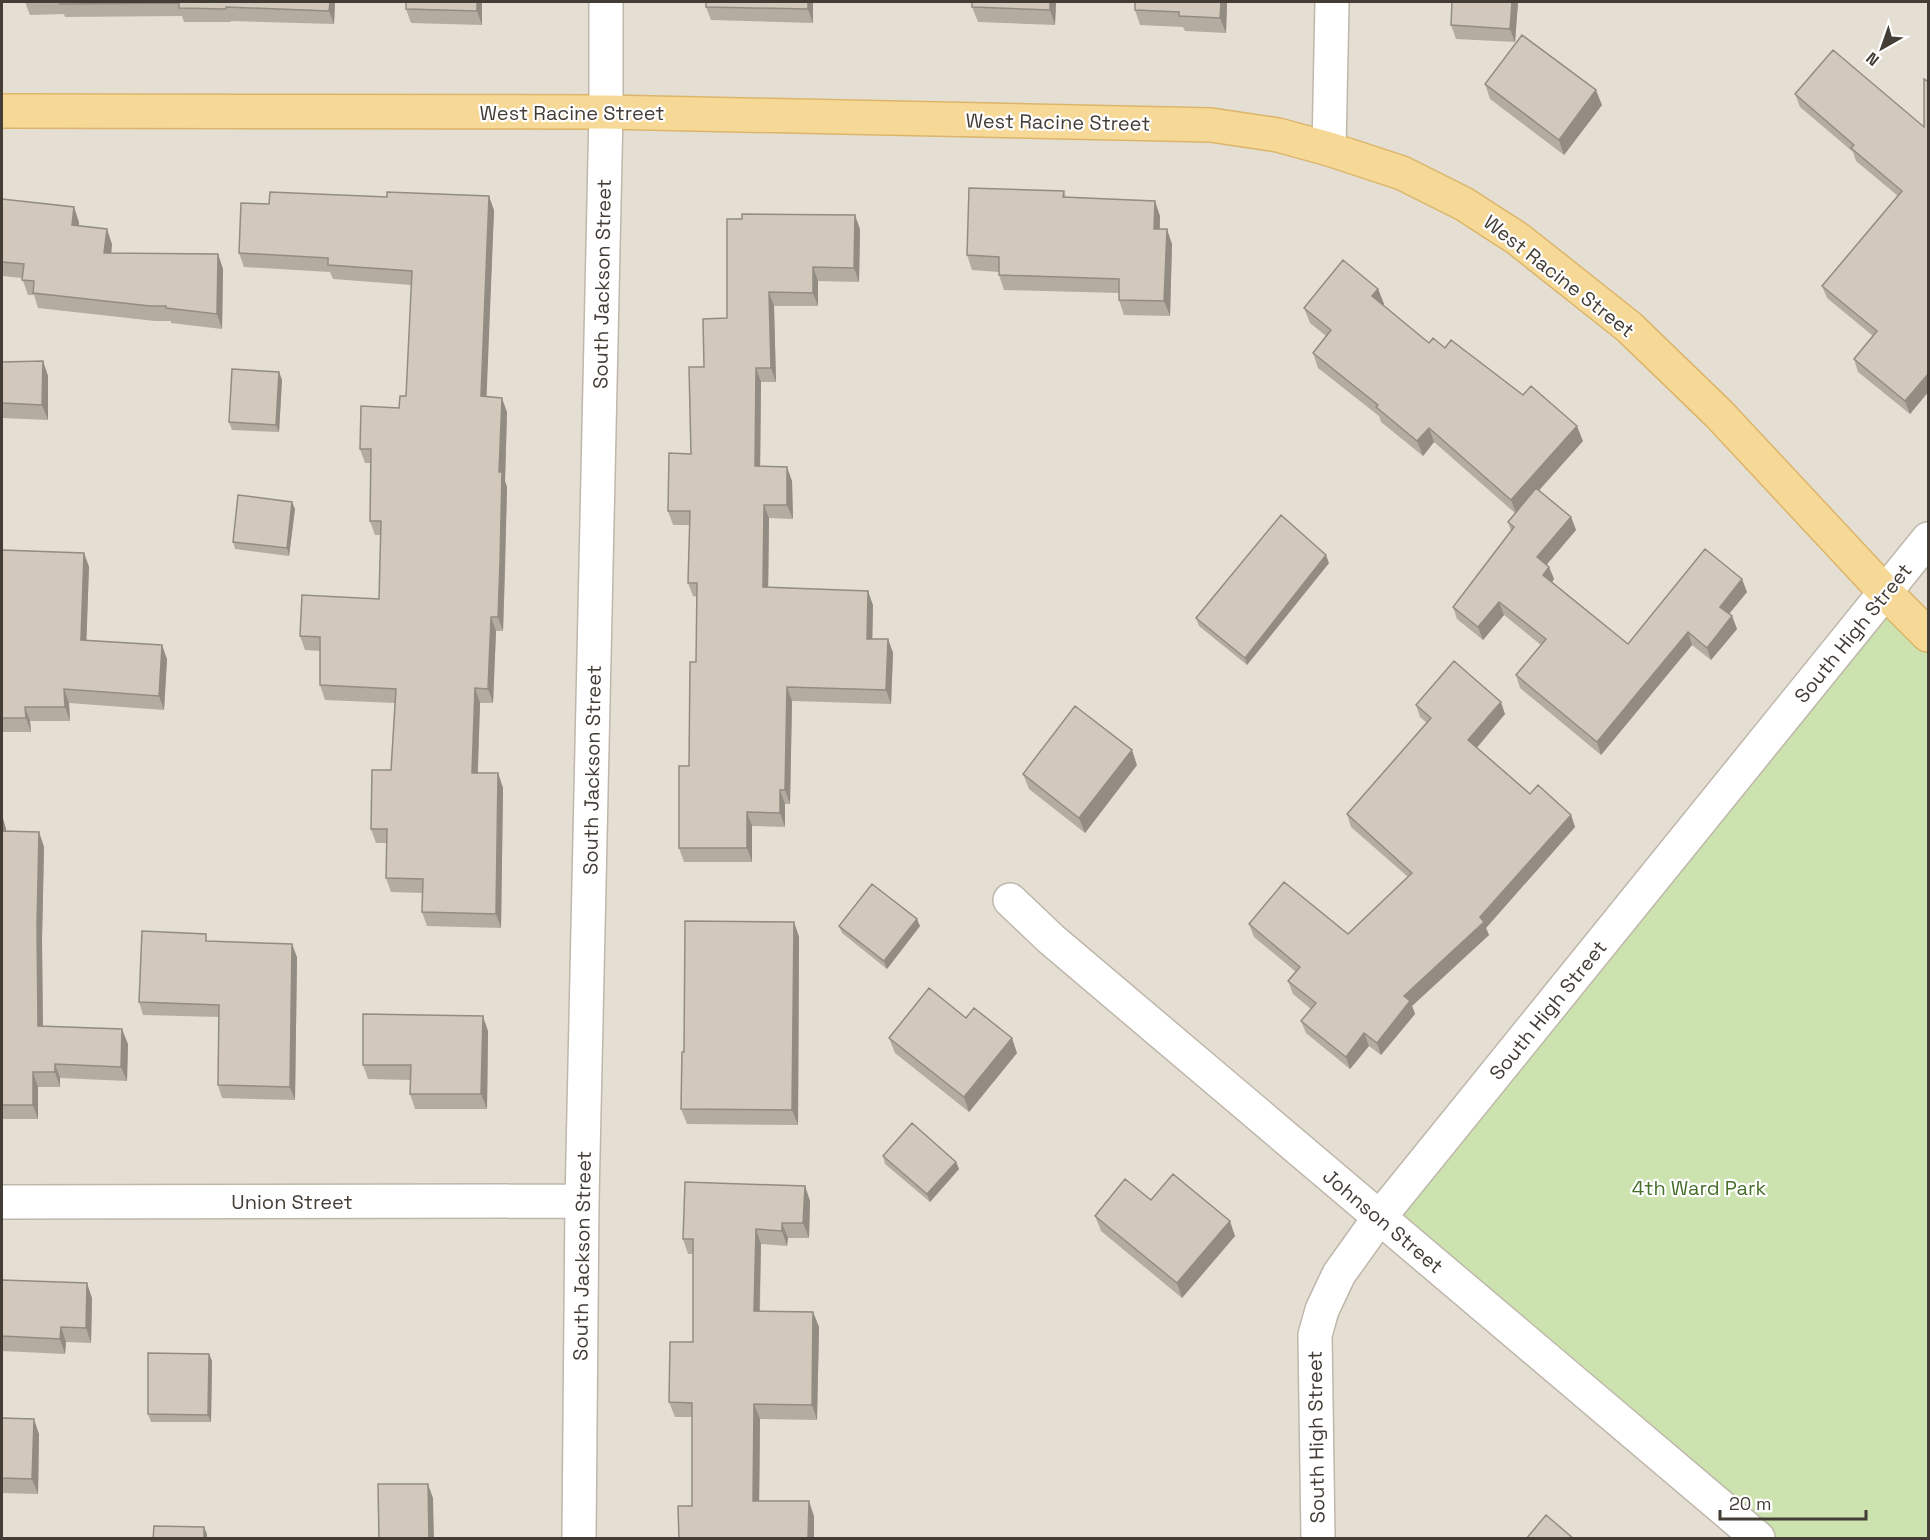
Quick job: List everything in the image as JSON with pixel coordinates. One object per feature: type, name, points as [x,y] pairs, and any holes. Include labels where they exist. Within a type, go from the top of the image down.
[{"type":"main road","name":"West Racine Street","points":[[2,111],[606,112],[1211,125],[1278,135],[1402,173],[1464,204],[1518,239],[1629,327],[1719,414],[1886,593],[1929,635]]},
{"type":"street","name":"South Jackson Street","points":[[579,1539],[582,1201],[606,112],[606,2]]},
{"type":"street","points":[[1329,149],[1332,2]]},
{"type":"street","name":"South High Street","points":[[1318,1539],[1315,1335],[1322,1310],[1339,1274],[1380,1218],[1929,539]]},
{"type":"street","name":"Johnson Street","points":[[1010,900],[1051,939],[1758,1539]]},
{"type":"street","name":"Union Street","points":[[2,1202],[582,1201]]},
{"type":"shaded area","points":[[2,2],[1928,2],[1928,1538],[2,1538]]},
{"type":"green space","name":"4th Ward Park","points":[[1886,593],[1928,635],[1928,1538],[1758,1538],[1379,1218]]},
{"type":"building","points":[[60,2],[330,2],[329,11],[226,7],[226,9],[179,8],[179,3],[60,4]]},
{"type":"building","points":[[406,2],[477,2],[477,11],[406,9]]},
{"type":"building","points":[[706,2],[808,2],[808,9],[706,7]]},
{"type":"building","points":[[972,2],[1050,2],[1050,10],[972,7]]},
{"type":"building","points":[[1135,2],[1221,2],[1220,18],[1179,16],[1179,12],[1135,10]]},
{"type":"building","points":[[1452,2],[1512,2],[1510,29],[1451,25]]},
{"type":"building","points":[[1522,35],[1596,90],[1559,140],[1485,84]]},
{"type":"building","points":[[1833,50],[1924,127],[1924,79],[1929,82],[1929,373],[1905,401],[1854,359],[1877,331],[1822,286],[1902,191],[1851,148],[1854,145],[1795,94]]},
{"type":"building","points":[[969,188],[1064,191],[1063,197],[1155,201],[1154,229],[1167,229],[1164,301],[1119,300],[1119,279],[999,275],[999,257],[967,255]]},
{"type":"building","points":[[270,192],[387,197],[387,192],[489,196],[481,396],[502,398],[499,472],[502,472],[500,563],[498,617],[491,617],[488,689],[475,688],[472,773],[498,773],[496,914],[422,912],[423,879],[386,878],[387,829],[371,829],[372,770],[391,770],[396,689],[320,685],[320,637],[300,636],[302,595],[379,599],[381,521],[370,521],[371,449],[360,449],[361,406],[399,408],[400,396],[406,396],[412,271],[328,265],[328,258],[239,253],[241,203],[269,204]]},
{"type":"building","points":[[2,199],[74,207],[72,225],[107,229],[104,253],[218,254],[217,314],[166,308],[166,306],[33,293],[34,281],[22,280],[24,264],[2,262]]},
{"type":"building","points":[[742,214],[855,215],[854,268],[813,267],[813,293],[769,292],[771,368],[756,368],[755,466],[787,467],[787,505],[764,505],[763,587],[868,591],[867,639],[888,639],[886,690],[787,687],[785,790],[780,790],[780,813],[747,812],[747,848],[679,848],[679,766],[689,766],[690,662],[696,662],[697,583],[688,583],[690,511],[668,511],[669,453],[691,454],[689,367],[704,367],[703,319],[727,318],[727,219],[742,219]]},
{"type":"building","points":[[1343,260],[1378,289],[1372,296],[1429,343],[1433,338],[1445,348],[1451,340],[1523,395],[1531,386],[1577,426],[1511,500],[1429,428],[1417,441],[1376,407],[1378,405],[1313,353],[1331,330],[1304,308]]},
{"type":"building","points":[[43,361],[42,405],[2,403],[2,362]]},
{"type":"building","points":[[232,369],[279,372],[276,425],[229,422]]},
{"type":"building","points":[[1536,488],[1571,517],[1537,557],[1549,567],[1543,575],[1628,644],[1705,549],[1742,579],[1720,607],[1732,616],[1707,648],[1688,632],[1597,742],[1516,675],[1546,639],[1499,602],[1478,627],[1453,607],[1514,527],[1508,522]]},
{"type":"building","points":[[238,495],[292,502],[287,548],[233,542]]},
{"type":"building","points":[[1281,515],[1326,555],[1245,658],[1196,618]]},
{"type":"building","points":[[2,550],[84,553],[81,640],[162,645],[159,696],[64,689],[65,707],[25,707],[26,718],[2,718]]},
{"type":"building","points":[[1454,661],[1501,702],[1468,740],[1530,794],[1538,785],[1571,815],[1480,917],[1484,922],[1404,996],[1410,1001],[1377,1043],[1364,1033],[1346,1057],[1301,1021],[1316,1003],[1288,981],[1300,967],[1249,924],[1284,882],[1348,934],[1412,873],[1347,814],[1431,718],[1416,705]]},
{"type":"building","points":[[1075,706],[1132,750],[1079,818],[1023,774]]},
{"type":"building","points":[[2,831],[39,832],[38,1026],[122,1029],[121,1067],[55,1064],[55,1072],[33,1072],[33,1105],[2,1105]]},
{"type":"building","points":[[872,884],[917,919],[884,961],[839,926]]},
{"type":"building","points":[[685,921],[794,922],[792,1110],[681,1109]]},
{"type":"building","points":[[142,931],[206,934],[206,941],[292,944],[290,1087],[218,1085],[219,1005],[139,1002]]},
{"type":"building","points":[[929,988],[966,1018],[974,1008],[1012,1038],[964,1097],[889,1038]]},
{"type":"building","points":[[363,1014],[483,1016],[481,1094],[410,1094],[411,1065],[363,1065]]},
{"type":"building","points":[[912,1123],[956,1162],[927,1194],[883,1156]]},
{"type":"building","points":[[1173,1174],[1230,1221],[1177,1283],[1095,1216],[1125,1179],[1151,1200]]},
{"type":"building","points":[[685,1182],[805,1186],[803,1223],[782,1223],[782,1231],[756,1229],[754,1311],[813,1312],[812,1405],[754,1404],[753,1501],[809,1501],[808,1539],[679,1539],[678,1506],[692,1506],[692,1403],[669,1402],[670,1342],[693,1342],[693,1239],[683,1239]]},
{"type":"building","points":[[2,1280],[87,1283],[86,1328],[61,1327],[60,1339],[2,1336]]},
{"type":"building","points":[[148,1353],[209,1354],[208,1415],[148,1414]]},
{"type":"building","points":[[2,1418],[34,1419],[32,1479],[2,1478]]},
{"type":"building","points":[[378,1484],[428,1484],[429,1539],[379,1539]]},
{"type":"building","points":[[1546,1515],[1574,1539],[1526,1539]]},
{"type":"building","points":[[154,1526],[204,1527],[204,1539],[153,1539]]}]
